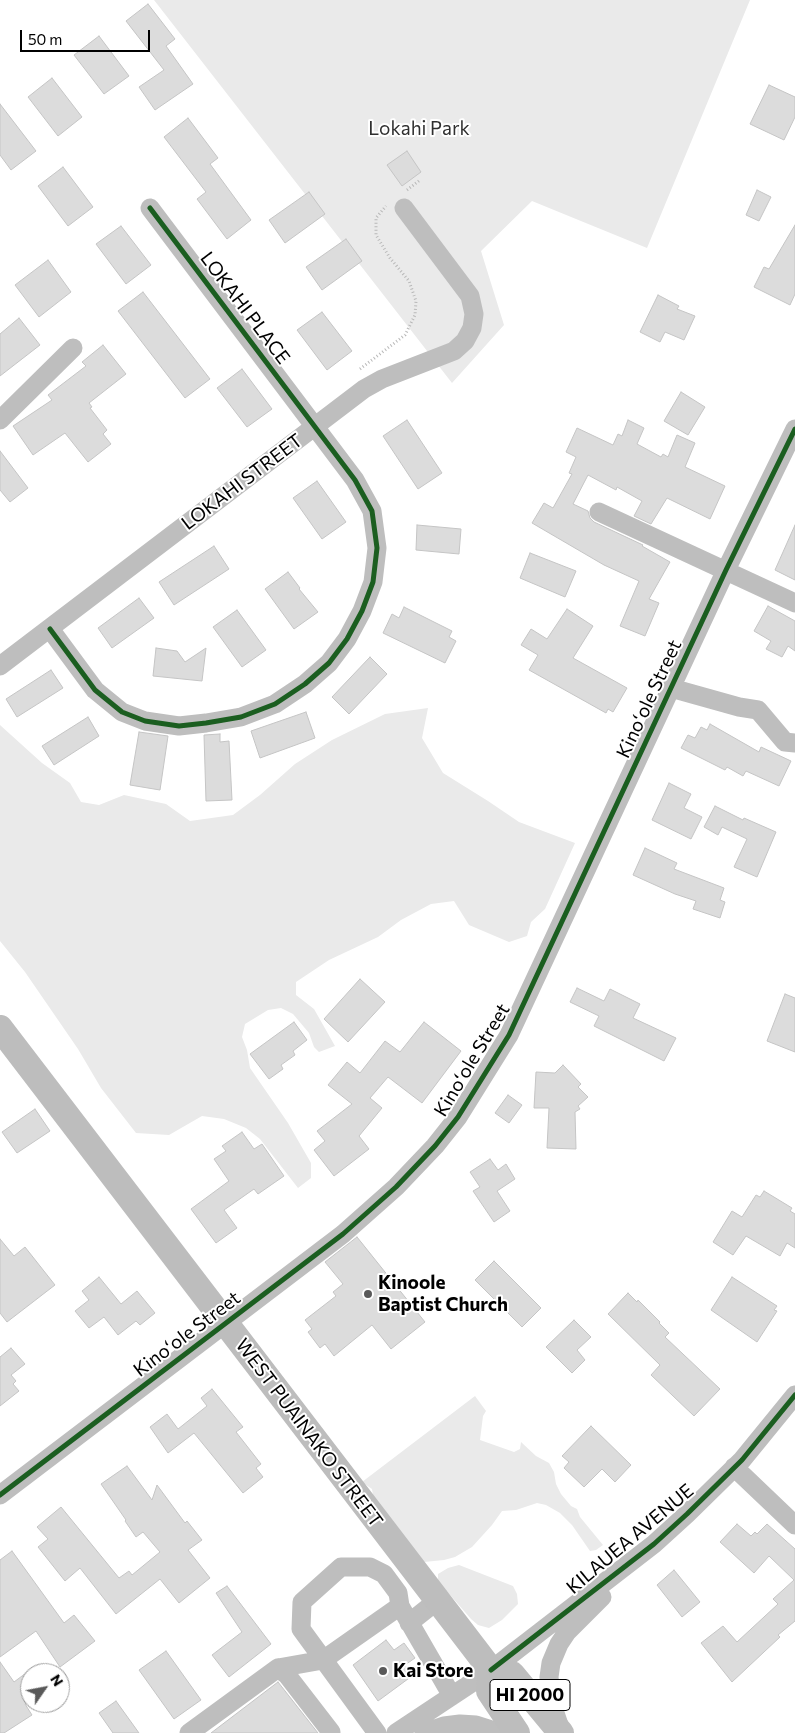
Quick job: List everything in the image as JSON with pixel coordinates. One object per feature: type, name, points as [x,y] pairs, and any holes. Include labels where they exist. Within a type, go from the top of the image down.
[{"type":"highway","name":"WEST PUAINAKO STREET","points":[[0,1028],[491,1670]]},
{"type":"highway","name":"HI 2000","points":[[517,1733],[489,1691],[491,1670],[512,1674],[561,1733]]},
{"type":"street","name":"LOKAHI STREET","points":[[0,666],[364,389],[382,379],[454,351],[465,341],[472,328],[474,314],[470,296],[399,202]]},
{"type":"street","name":"LOKAHI PLACE","points":[[50,629],[95,690],[122,712],[145,721],[179,726],[206,723],[241,717],[275,704],[305,684],[329,663],[347,639],[362,611],[373,582],[378,548],[372,511],[355,480],[150,208]]},
{"type":"street","points":[[0,420],[73,348]]},
{"type":"street","name":"Kinoʻole Street","points":[[0,1495],[343,1234],[396,1187],[435,1146],[458,1117],[509,1035],[726,570],[793,438]]},
{"type":"street","points":[[599,512],[795,603]]},
{"type":"street","points":[[671,688],[739,707],[758,710],[785,742],[795,743]]},
{"type":"street","name":"KILAUEA AVENUE","points":[[396,1733],[491,1670],[654,1544],[742,1460],[795,1395]]},
{"type":"street","points":[[734,1466],[795,1525]]},
{"type":"street","points":[[561,1733],[552,1704],[549,1677],[559,1644],[567,1632],[654,1544]]},
{"type":"street","points":[[377,1733],[302,1629],[302,1602],[341,1568],[370,1567],[384,1574],[398,1593],[400,1606],[452,1696]]},
{"type":"street","points":[[409,1623],[438,1600]]},
{"type":"street","points":[[190,1733],[278,1668],[323,1660],[400,1606]]},
{"type":"street","points":[[278,1668],[287,1675],[331,1733]]},
{"type":"street","points":[[424,1733],[444,1726],[460,1724],[476,1725],[501,1733]]},
{"type":"path","points":[[354,373],[405,335],[415,315],[416,301],[409,280],[390,258],[376,235],[376,218],[385,207],[399,202],[420,180]]},
{"type":"green space","name":"Lokahi Park","points":[[154,0],[750,0],[647,248],[532,201],[481,251],[504,325],[452,383]]},
{"type":"green space","points":[[428,708],[422,738],[443,773],[519,822],[575,843],[545,909],[531,922],[527,936],[509,942],[469,925],[454,901],[431,904],[401,920],[378,937],[329,960],[296,982],[296,995],[314,1009],[335,1046],[319,1052],[314,1047],[309,1033],[293,1014],[281,1008],[268,1010],[245,1024],[242,1037],[247,1050],[250,1068],[288,1123],[311,1163],[311,1178],[298,1188],[260,1139],[246,1128],[224,1119],[202,1116],[169,1135],[136,1133],[101,1088],[78,1049],[25,972],[0,941],[0,725],[42,763],[70,783],[81,802],[99,805],[124,795],[166,804],[190,821],[233,815],[260,795],[295,764],[332,740],[385,714]]},
{"type":"green space","points":[[475,1396],[486,1411],[483,1416],[480,1440],[514,1452],[520,1449],[521,1442],[536,1456],[549,1463],[561,1494],[571,1506],[577,1509],[580,1517],[603,1545],[596,1550],[590,1551],[572,1525],[560,1513],[546,1505],[537,1503],[516,1510],[502,1511],[472,1547],[455,1557],[424,1562],[373,1495],[372,1489],[362,1482]]},
{"type":"green space","points":[[459,1565],[513,1586],[517,1594],[518,1604],[502,1620],[489,1628],[478,1625],[438,1581],[438,1574],[448,1568]]},
{"type":"building","points":[[148,4],[175,39],[166,46],[193,84],[155,110],[139,87],[164,70],[126,21]]},
{"type":"building","points":[[99,36],[129,76],[104,94],[74,55]]},
{"type":"building","points":[[52,78],[82,117],[58,136],[28,97]]},
{"type":"building","points":[[769,85],[795,97],[795,117],[784,140],[750,124]]},
{"type":"building","points":[[0,104],[36,151],[11,170],[0,155]]},
{"type":"building","points":[[188,118],[218,158],[210,164],[251,220],[227,239],[197,199],[206,192],[164,137]]},
{"type":"building","points":[[407,151],[421,172],[402,186],[387,165]]},
{"type":"building","points":[[63,167],[93,207],[68,226],[38,186]]},
{"type":"building","points":[[757,190],[771,197],[759,221],[746,215]]},
{"type":"building","points":[[309,192],[325,214],[285,243],[269,220]]},
{"type":"building","points":[[795,225],[795,294],[790,305],[754,287],[764,267],[769,269]]},
{"type":"building","points":[[121,226],[151,265],[126,284],[96,244]]},
{"type":"building","points":[[346,239],[362,261],[322,290],[306,267]]},
{"type":"building","points":[[48,260],[71,292],[39,317],[15,285]]},
{"type":"building","points":[[143,292],[210,379],[185,398],[118,311]]},
{"type":"building","points":[[658,295],[679,306],[677,309],[695,316],[684,340],[665,332],[660,342],[640,332]]},
{"type":"building","points":[[322,312],[352,351],[327,370],[297,330]]},
{"type":"building","points":[[19,318],[40,345],[0,376],[0,334]]},
{"type":"building","points":[[103,345],[126,374],[89,403],[92,407],[90,408],[107,430],[103,434],[111,444],[88,462],[65,433],[33,455],[13,426],[52,400],[48,395],[86,366],[82,362]]},
{"type":"building","points":[[242,369],[272,409],[247,427],[217,388]]},
{"type":"building","points":[[681,392],[705,407],[688,435],[664,421]]},
{"type":"building","points":[[407,420],[442,473],[418,489],[383,436]]},
{"type":"building","points":[[628,420],[644,428],[637,444],[661,457],[663,454],[668,457],[677,435],[695,443],[685,467],[725,486],[710,519],[667,498],[651,524],[634,516],[642,501],[617,487],[616,490],[588,475],[573,504],[588,511],[590,518],[594,522],[643,545],[670,562],[649,599],[659,603],[645,636],[620,626],[639,581],[604,565],[532,523],[544,503],[553,508],[572,474],[569,473],[576,457],[566,452],[577,428],[613,445],[618,434],[622,436]]},
{"type":"building","points":[[0,451],[28,488],[10,502],[0,490]]},
{"type":"building","points":[[317,481],[346,522],[322,539],[293,498]]},
{"type":"building","points":[[417,525],[461,529],[459,554],[416,550]]},
{"type":"building","points":[[795,525],[795,580],[775,570]]},
{"type":"building","points":[[214,546],[229,569],[174,605],[159,582]]},
{"type":"building","points":[[530,553],[576,571],[565,597],[520,578]]},
{"type":"building","points":[[288,572],[318,612],[294,629],[265,589]]},
{"type":"building","points":[[139,598],[154,618],[112,648],[98,628]]},
{"type":"building","points":[[768,606],[795,621],[795,651],[788,646],[782,657],[766,649],[771,641],[754,631]]},
{"type":"building","points":[[404,607],[452,631],[449,637],[456,641],[445,663],[383,633],[392,614],[399,618]]},
{"type":"building","points":[[567,609],[593,626],[573,658],[627,688],[613,712],[608,709],[606,713],[529,670],[538,655],[521,645],[531,629],[547,639]]},
{"type":"building","points":[[237,610],[266,650],[242,667],[213,627]]},
{"type":"building","points":[[156,648],[177,651],[185,662],[206,648],[202,681],[153,676]]},
{"type":"building","points":[[370,657],[387,674],[349,714],[332,697]]},
{"type":"building","points":[[51,670],[63,688],[17,717],[6,699]]},
{"type":"building","points":[[306,712],[315,738],[260,758],[251,731]]},
{"type":"building","points":[[88,717],[99,736],[54,765],[42,746]]},
{"type":"building","points":[[710,724],[759,752],[761,747],[791,761],[779,786],[746,771],[743,776],[727,767],[725,770],[681,748],[688,735],[695,738],[701,727],[707,730]]},
{"type":"building","points":[[139,732],[168,736],[160,790],[130,785]]},
{"type":"building","points":[[220,734],[220,742],[229,741],[232,800],[206,801],[204,735]]},
{"type":"building","points":[[669,783],[691,794],[684,808],[702,817],[691,839],[652,820]]},
{"type":"building","points":[[715,806],[743,820],[744,818],[776,832],[757,877],[734,867],[747,839],[722,827],[718,835],[704,827]]},
{"type":"building","points":[[645,848],[677,863],[674,869],[724,888],[720,900],[725,902],[720,918],[693,909],[696,901],[675,894],[633,875]]},
{"type":"building","points":[[360,979],[385,1002],[348,1042],[324,1019]]},
{"type":"building","points":[[577,988],[604,1001],[610,989],[640,1004],[633,1018],[676,1038],[664,1061],[594,1026],[599,1016],[570,1002]]},
{"type":"building","points":[[785,994],[795,998],[795,1052],[767,1041]]},
{"type":"building","points":[[294,1022],[307,1040],[293,1051],[295,1055],[281,1065],[283,1069],[269,1079],[250,1054]]},
{"type":"building","points":[[424,1022],[461,1051],[422,1103],[388,1077],[370,1098],[382,1108],[359,1136],[369,1149],[334,1176],[314,1150],[325,1141],[317,1131],[352,1104],[328,1085],[347,1062],[360,1073],[385,1041],[400,1052]]},
{"type":"building","points":[[563,1065],[581,1084],[578,1087],[588,1097],[578,1106],[580,1109],[575,1112],[576,1149],[547,1148],[549,1108],[534,1108],[536,1072],[555,1073]]},
{"type":"building","points":[[508,1095],[522,1105],[509,1123],[495,1113]]},
{"type":"building","points":[[35,1109],[50,1131],[17,1153],[2,1132]]},
{"type":"building","points":[[242,1132],[254,1149],[262,1144],[284,1176],[258,1194],[254,1189],[224,1210],[237,1228],[216,1243],[191,1209],[229,1181],[214,1159],[226,1151],[222,1146]]},
{"type":"building","points":[[490,1159],[498,1170],[506,1164],[515,1179],[497,1191],[510,1211],[494,1222],[473,1191],[480,1187],[470,1172]]},
{"type":"building","points":[[764,1191],[792,1208],[790,1211],[795,1214],[795,1248],[787,1243],[780,1256],[746,1236],[733,1255],[713,1242],[732,1211],[742,1217],[756,1195],[760,1197]]},
{"type":"building","name":"Kinoole Baptist Church","points":[[357,1237],[425,1322],[391,1349],[372,1325],[334,1356],[325,1344],[320,1348],[308,1332],[312,1329],[305,1320],[336,1296],[333,1292],[343,1284],[325,1262]]},
{"type":"building","points":[[0,1239],[14,1256],[25,1247],[55,1285],[7,1322],[0,1313]]},
{"type":"building","points":[[494,1261],[541,1308],[522,1327],[475,1280]]},
{"type":"building","points":[[99,1277],[121,1304],[137,1291],[155,1313],[140,1325],[136,1321],[118,1335],[104,1317],[89,1328],[75,1311],[89,1300],[82,1291]]},
{"type":"building","points":[[732,1277],[777,1306],[774,1310],[777,1311],[757,1342],[711,1310]]},
{"type":"building","points":[[628,1293],[637,1302],[638,1300],[660,1322],[669,1333],[665,1337],[720,1389],[694,1416],[651,1375],[660,1365],[608,1314]]},
{"type":"building","points":[[574,1320],[591,1337],[577,1350],[585,1360],[572,1373],[546,1347]]},
{"type":"building","points":[[11,1348],[25,1364],[11,1375],[16,1381],[13,1384],[19,1391],[0,1406],[0,1357]]},
{"type":"building","points":[[212,1389],[243,1427],[236,1432],[261,1464],[256,1468],[263,1477],[243,1493],[194,1433],[168,1453],[150,1427],[167,1414],[178,1429],[207,1406],[201,1398]]},
{"type":"building","points":[[591,1426],[631,1465],[615,1482],[602,1469],[584,1487],[564,1468],[569,1462],[562,1456]]},
{"type":"building","points":[[127,1466],[152,1500],[157,1485],[185,1523],[187,1521],[202,1540],[188,1550],[210,1578],[179,1603],[160,1579],[116,1614],[80,1568],[65,1581],[38,1547],[48,1539],[37,1527],[61,1507],[119,1578],[129,1571],[132,1575],[160,1552],[143,1532],[136,1537],[101,1484]]},
{"type":"building","points":[[737,1524],[751,1536],[755,1532],[757,1534],[767,1524],[795,1549],[795,1621],[778,1635],[780,1637],[732,1682],[701,1643],[723,1626],[737,1642],[778,1604],[773,1599],[794,1580],[769,1556],[754,1573],[720,1542]]},
{"type":"building","points":[[12,1551],[64,1623],[74,1615],[95,1641],[65,1663],[57,1663],[36,1631],[0,1657],[0,1560]]},
{"type":"building","points":[[674,1570],[700,1602],[682,1617],[657,1585]]},
{"type":"building","points":[[227,1586],[271,1644],[229,1677],[212,1655],[242,1632],[216,1593]]},
{"type":"building","name":"Kai Store","points":[[386,1640],[394,1650],[404,1643],[415,1658],[405,1665],[412,1676],[378,1701],[353,1665]]},
{"type":"building","points":[[166,1651],[201,1700],[174,1719],[139,1670]]},
{"type":"building","points":[[0,1662],[14,1682],[20,1678],[20,1713],[31,1713],[32,1715],[4,1733],[0,1733]]},
{"type":"building","points":[[278,1682],[318,1733],[211,1733]]},
{"type":"building","points":[[116,1701],[139,1733],[113,1733],[99,1713]]},
{"type":"cycle path","points":[[50,629],[95,690],[122,712],[145,721],[179,726],[206,723],[241,717],[275,704],[305,684],[329,663],[347,639],[362,611],[373,582],[377,548],[372,511],[355,480],[150,208]]},
{"type":"cycle path","points":[[0,1495],[343,1234],[396,1187],[435,1146],[458,1117],[509,1035],[726,570],[795,429]]},
{"type":"cycle path","points":[[491,1670],[654,1544],[742,1460],[795,1395]]},
{"type":"place","name":"Kinoole Baptist Church","points":[[368,1294]]},
{"type":"place","name":"Kai Store","points":[[383,1671]]}]
